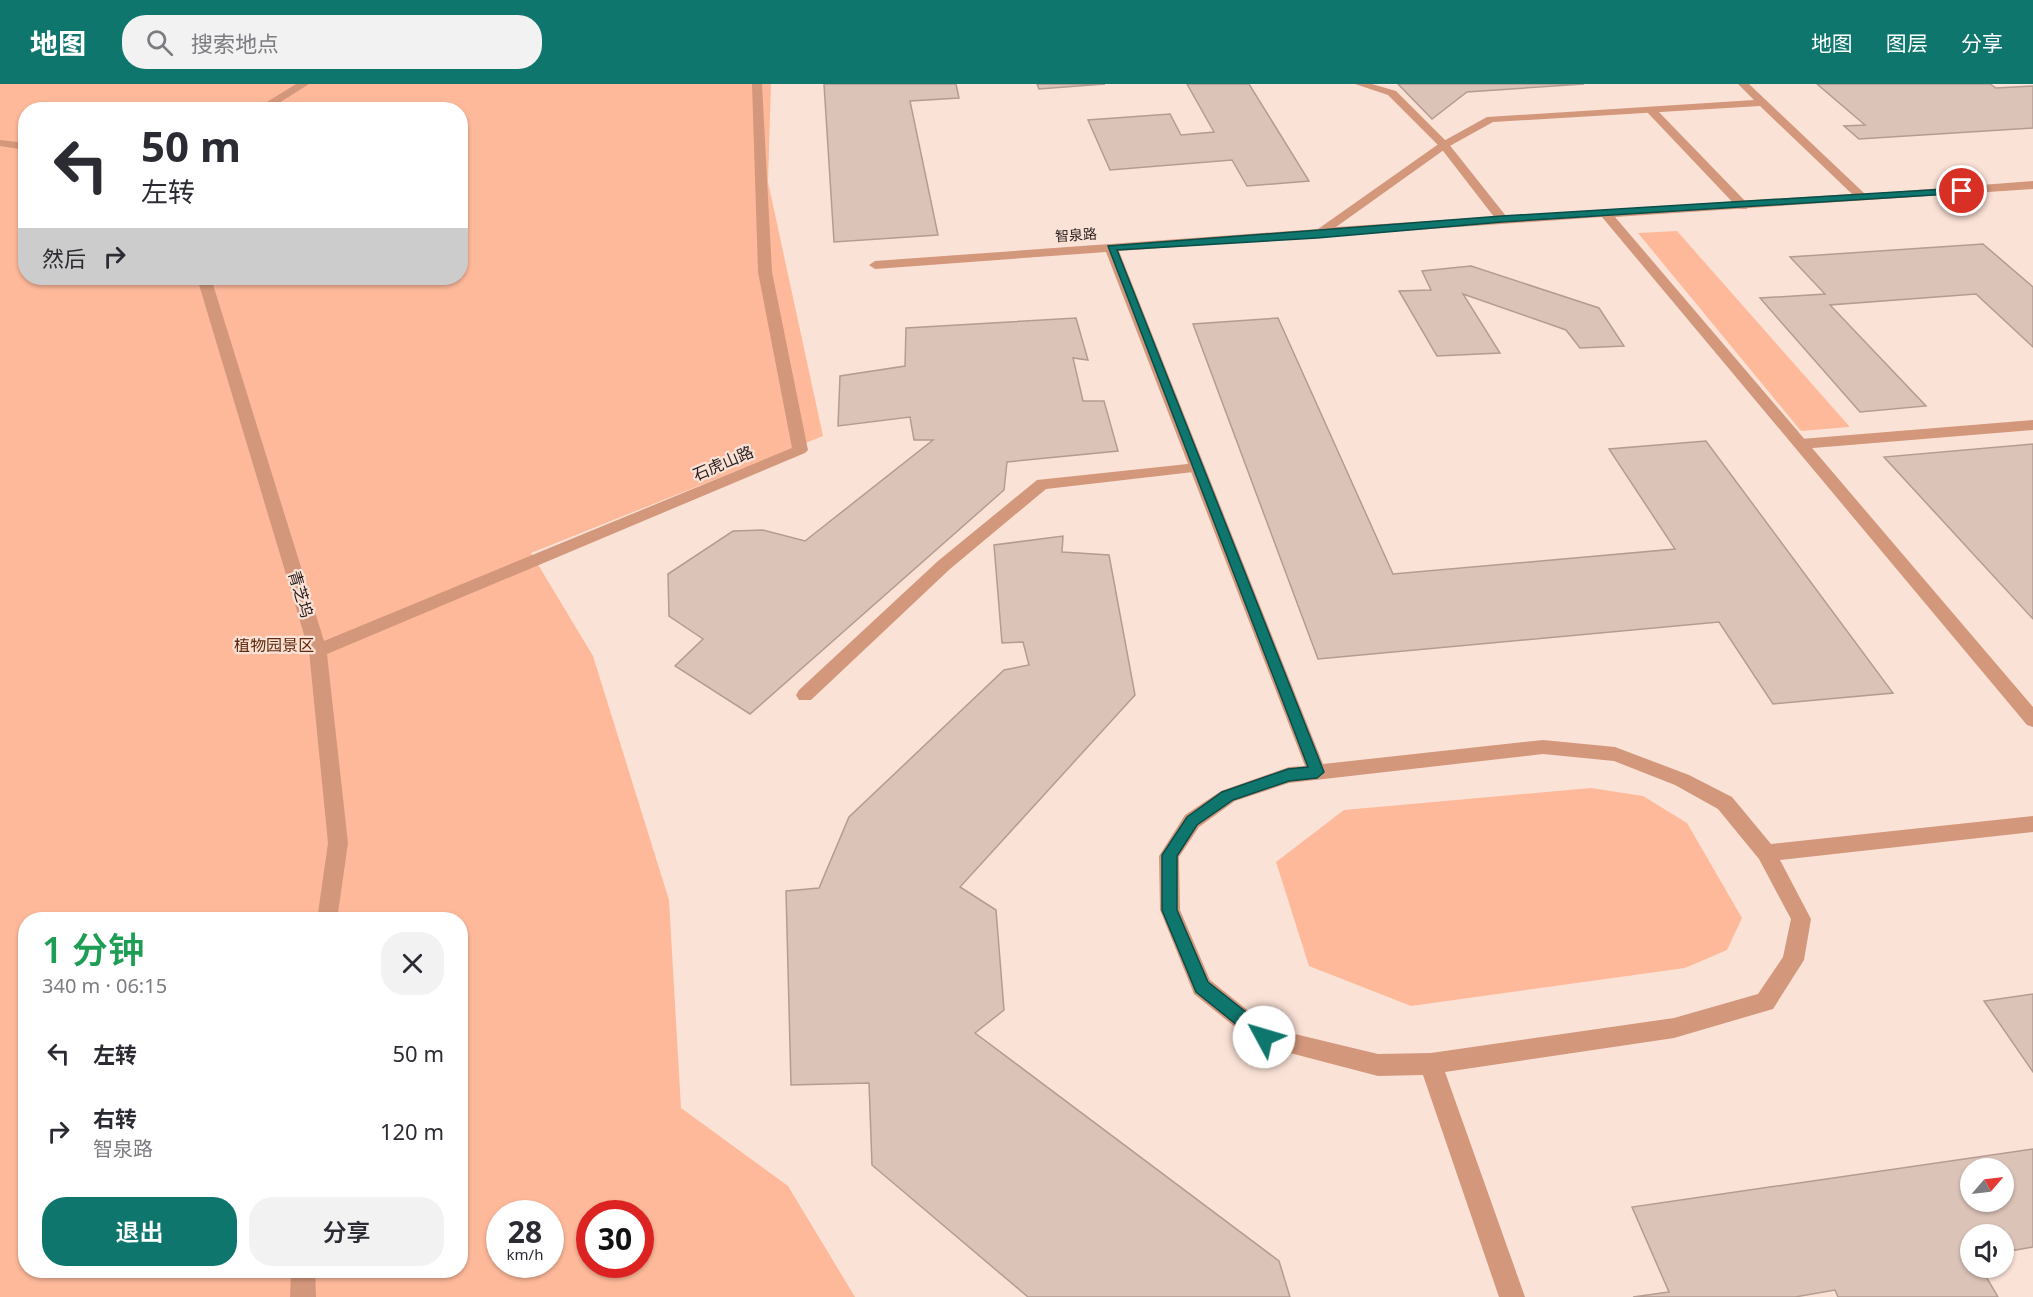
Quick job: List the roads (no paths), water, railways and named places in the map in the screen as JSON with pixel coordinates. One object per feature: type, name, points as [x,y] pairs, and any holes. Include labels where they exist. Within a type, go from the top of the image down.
[{"type":"street","points":[[273,102],[304,84]]},
{"type":"street","name":"石虎山路","points":[[318,651],[800,450],[765,272],[757,84]]},
{"type":"street","points":[[1360,84],[1392,93],[1443,145],[1502,219]]},
{"type":"street","points":[[1743,84],[1862,196]]},
{"type":"street","points":[[1317,235],[1443,145],[1491,119],[1762,103]]},
{"type":"street","points":[[1651,110],[1743,206]]},
{"type":"street","points":[[0,143],[18,146]]},
{"type":"street","name":"智泉路","points":[[875,265],[1317,235],[1502,219],[1743,206],[2033,185]]},
{"type":"street","points":[[1604,212],[2033,720]]},
{"type":"street","points":[[1111,248],[1317,772]]},
{"type":"street","name":"青芝坞","points":[[206,285],[318,651],[338,843],[328,912]]},
{"type":"street","points":[[1801,444],[2033,426]]},
{"type":"street","points":[[805,695],[944,564],[1042,484],[1197,468]]},
{"type":"street","points":[[1543,747],[1616,754],[1682,780],[1725,803],[1766,853],[1801,919],[1793,960],[1765,1002],[1674,1028],[1431,1064],[1378,1065],[1264,1037],[1202,987],[1170,910],[1169,855],[1192,821],[1228,796],[1288,775],[1543,747]]},
{"type":"street","points":[[1766,853],[2033,824]]},
{"type":"street","points":[[1431,1064],[1512,1297]]},
{"type":"street","points":[[303,1278],[303,1297]]},
{"type":"park label","name":"植物园景区","points":[[274,645]]}]
